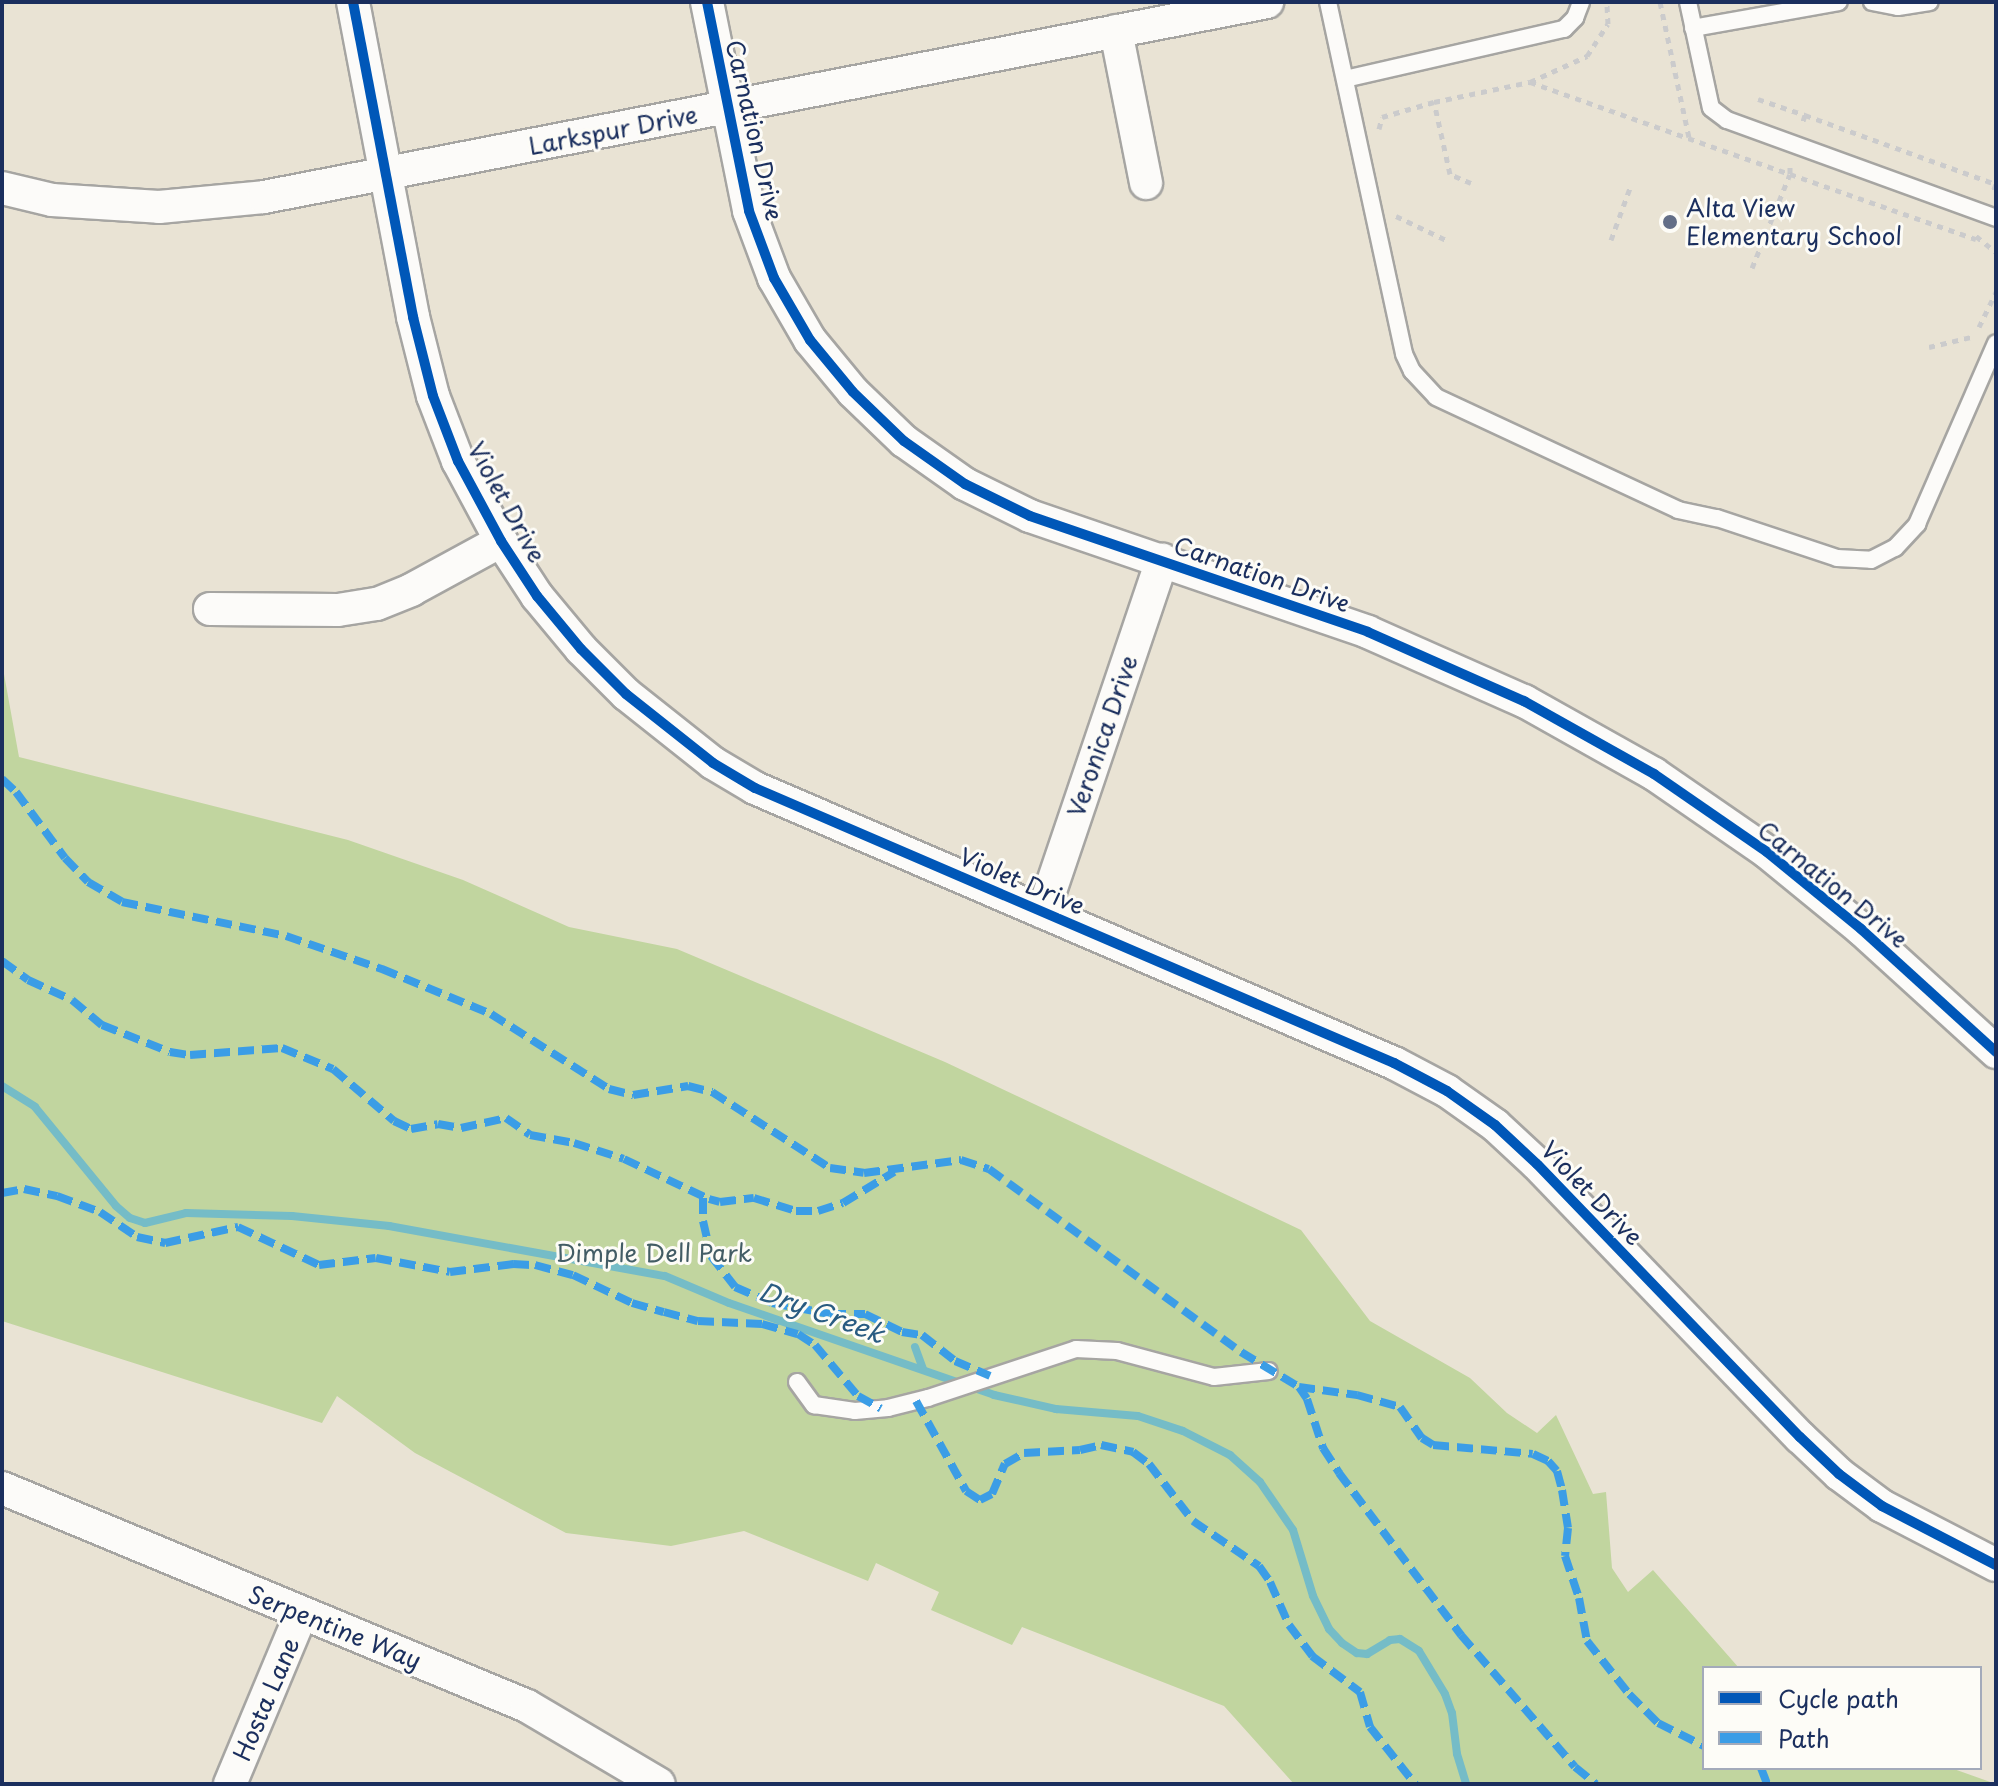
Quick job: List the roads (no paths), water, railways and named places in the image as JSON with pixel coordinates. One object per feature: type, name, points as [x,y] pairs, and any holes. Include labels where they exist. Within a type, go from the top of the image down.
[{"type":"street","name":"Violet Drive","points":[[353,2],[413,317],[433,396],[458,461],[501,541],[537,596],[581,649],[637,704],[713,763],[799,808],[1394,1063],[1447,1091],[1495,1125],[1537,1164],[1839,1474],[1882,1506],[1996,1565]]},
{"type":"street","name":"Carnation Drive","points":[[707,2],[749,211],[774,278],[810,340],[853,392],[904,441],[965,484],[1030,516],[1368,632],[1524,701],[1654,774],[1767,852],[1861,929],[1996,1052]]},
{"type":"street","name":"Larkspur Drive","points":[[2,188],[52,200],[159,207],[264,197],[1267,2]]},
{"type":"street","points":[[1116,31],[1146,183]]},
{"type":"street","points":[[210,609],[338,610],[377,604],[411,590],[501,541]]},
{"type":"street","name":"Veronica Drive","points":[[1043,912],[1162,560]]},
{"type":"street","name":"Serpentine Way","points":[[2,1488],[527,1706],[659,1784]]},
{"type":"street","name":"Hosta Lane","points":[[230,1784],[301,1614]]},
{"type":"lane","points":[[1328,2],[1404,354],[1412,371],[1436,397],[1678,510],[1717,518],[1837,558],[1871,560],[1895,548],[1917,524],[1996,343]]},
{"type":"lane","points":[[1345,79],[1564,29],[1575,18],[1581,2]]},
{"type":"lane","points":[[1688,2],[1711,108],[1727,120],[1996,218]]},
{"type":"lane","points":[[1693,28],[1839,2]]},
{"type":"lane","points":[[1872,2],[1898,7],[1930,2]]},
{"type":"lane","points":[[797,1382],[814,1405],[855,1411],[888,1408],[928,1398],[1076,1349],[1117,1351],[1214,1377],[1269,1371]]},
{"type":"waterway","name":"Dry Creek","points":[[2,1086],[35,1107],[116,1206],[130,1218],[145,1223],[186,1213],[292,1216],[389,1226],[665,1276],[729,1303],[994,1395],[1056,1409],[1138,1416],[1183,1431],[1230,1455],[1260,1482],[1293,1530],[1313,1596],[1329,1629],[1342,1643],[1357,1653],[1367,1654],[1390,1640],[1400,1639],[1419,1651],[1445,1694],[1452,1713],[1457,1754],[1466,1784]]},
{"type":"waterway","points":[[915,1347],[923,1369]]},
{"type":"place","name":"Alta View Elementary School","points":[[1670,222]]},
{"type":"park label","name":"Dimple Dell Park","points":[[654,1253]]}]
